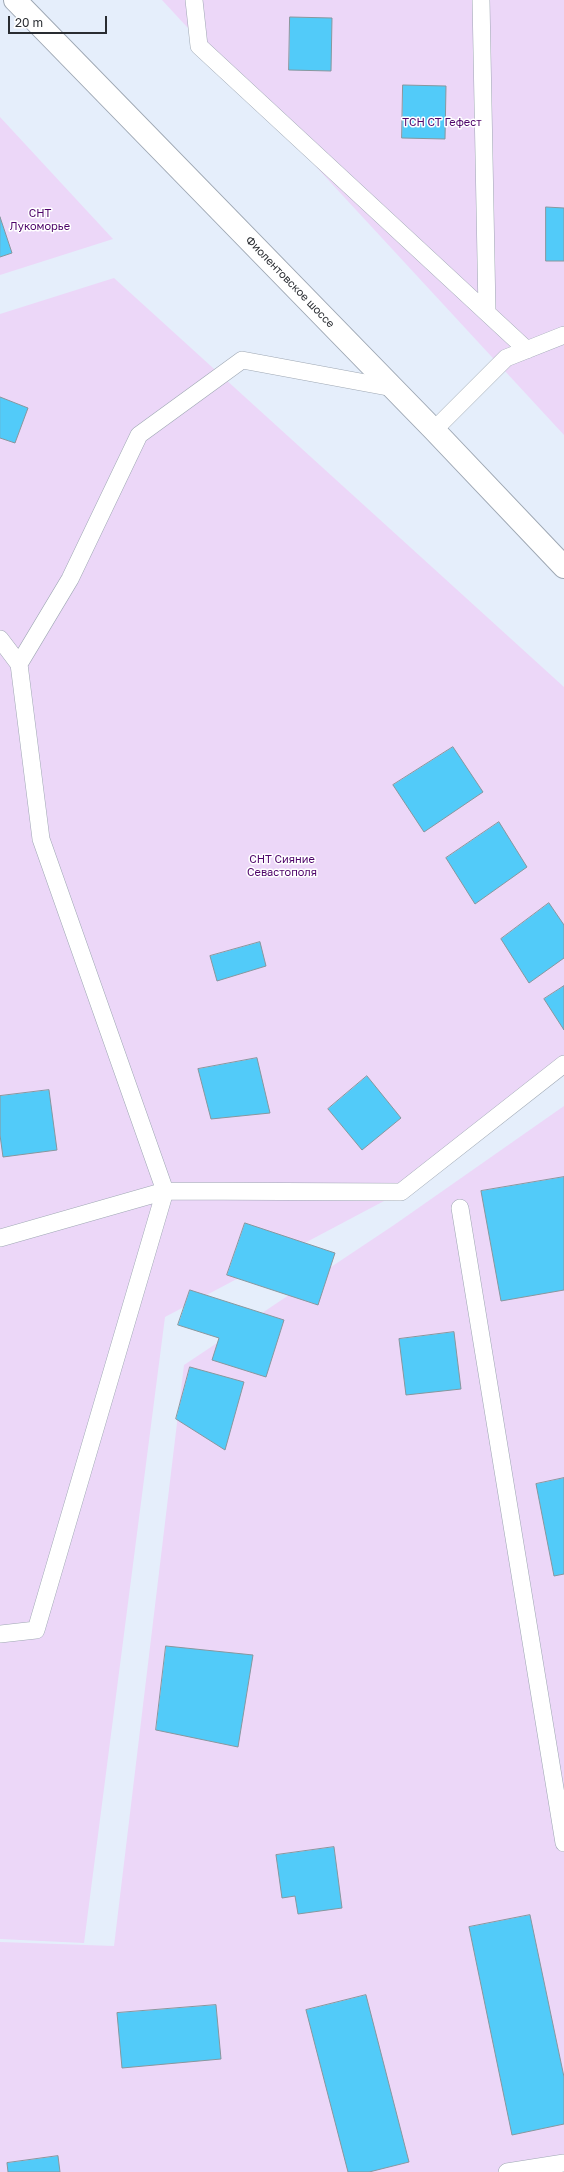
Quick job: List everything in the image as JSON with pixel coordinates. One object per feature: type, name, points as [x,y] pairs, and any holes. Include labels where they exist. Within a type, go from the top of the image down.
[{"type":"main road","name":"Фиолентовское шоссе","points":[[15,0],[434,430],[564,567]]},
{"type":"lane","points":[[194,0],[199,46],[527,350]]},
{"type":"lane","points":[[481,0],[487,312]]},
{"type":"lane","points":[[434,430],[506,358],[564,335]]},
{"type":"lane","points":[[19,664],[70,579],[139,435],[242,360],[393,388]]},
{"type":"lane","points":[[0,639],[19,664],[41,839],[165,1191],[36,1630],[0,1634]]},
{"type":"lane","points":[[0,1238],[165,1191],[401,1192],[564,1064]]},
{"type":"lane","points":[[460,1208],[564,1843]]},
{"type":"lane","points":[[507,2172],[564,2163]]},
{"type":"green space","name":"ТСН СТ Гефест","points":[[162,0],[564,0],[564,435]]},
{"type":"green space","name":"СНТ Лукоморье","points":[[0,117],[113,239],[0,275]]},
{"type":"green space","name":"СНТ Сияние Севастополя","points":[[114,278],[564,687],[564,1064],[401,1192],[165,1317],[84,1943],[0,1939],[0,314]]},
{"type":"green space","points":[[564,1106],[564,2172],[0,2172],[0,1942],[114,1946],[184,1365],[394,1225]]},
{"type":"building","points":[[290,17],[332,18],[331,71],[289,70]]},
{"type":"building","points":[[403,85],[446,86],[445,139],[402,138]]},
{"type":"building","points":[[546,207],[564,208],[564,261],[546,261]]},
{"type":"building","points":[[0,217],[12,253],[0,257]]},
{"type":"building","points":[[0,397],[28,408],[15,443],[0,438]]},
{"type":"building","points":[[453,747],[483,792],[424,832],[393,785]]},
{"type":"building","points":[[499,822],[527,867],[475,904],[446,858]]},
{"type":"building","points":[[549,903],[564,925],[564,958],[529,983],[501,939]]},
{"type":"building","points":[[260,942],[266,966],[217,981],[210,956]]},
{"type":"building","points":[[564,986],[564,1030],[544,999]]},
{"type":"building","points":[[257,1058],[270,1113],[211,1119],[198,1069]]},
{"type":"building","points":[[367,1076],[401,1118],[362,1150],[328,1109]]},
{"type":"building","points":[[49,1090],[57,1150],[3,1157],[0,1135],[0,1096]]},
{"type":"building","points":[[564,1177],[564,1290],[501,1301],[481,1191]]},
{"type":"building","points":[[245,1223],[335,1253],[318,1305],[227,1275]]},
{"type":"building","points":[[190,1290],[284,1320],[266,1377],[212,1360],[219,1338],[178,1325]]},
{"type":"building","points":[[454,1332],[461,1389],[406,1395],[399,1339]]},
{"type":"building","points":[[190,1367],[244,1382],[225,1450],[176,1419]]},
{"type":"building","points":[[564,1478],[564,1574],[554,1576],[536,1484]]},
{"type":"building","points":[[166,1646],[253,1655],[238,1747],[156,1730]]},
{"type":"building","points":[[334,1847],[342,1908],[298,1914],[295,1896],[282,1898],[276,1855]]},
{"type":"building","points":[[530,1915],[564,2077],[564,2124],[512,2135],[469,1927]]},
{"type":"building","points":[[366,1995],[409,2162],[369,2172],[348,2172],[306,2010]]},
{"type":"building","points":[[216,2005],[221,2059],[122,2068],[117,2013]]},
{"type":"building","points":[[58,2156],[60,2172],[8,2172],[7,2163]]}]
